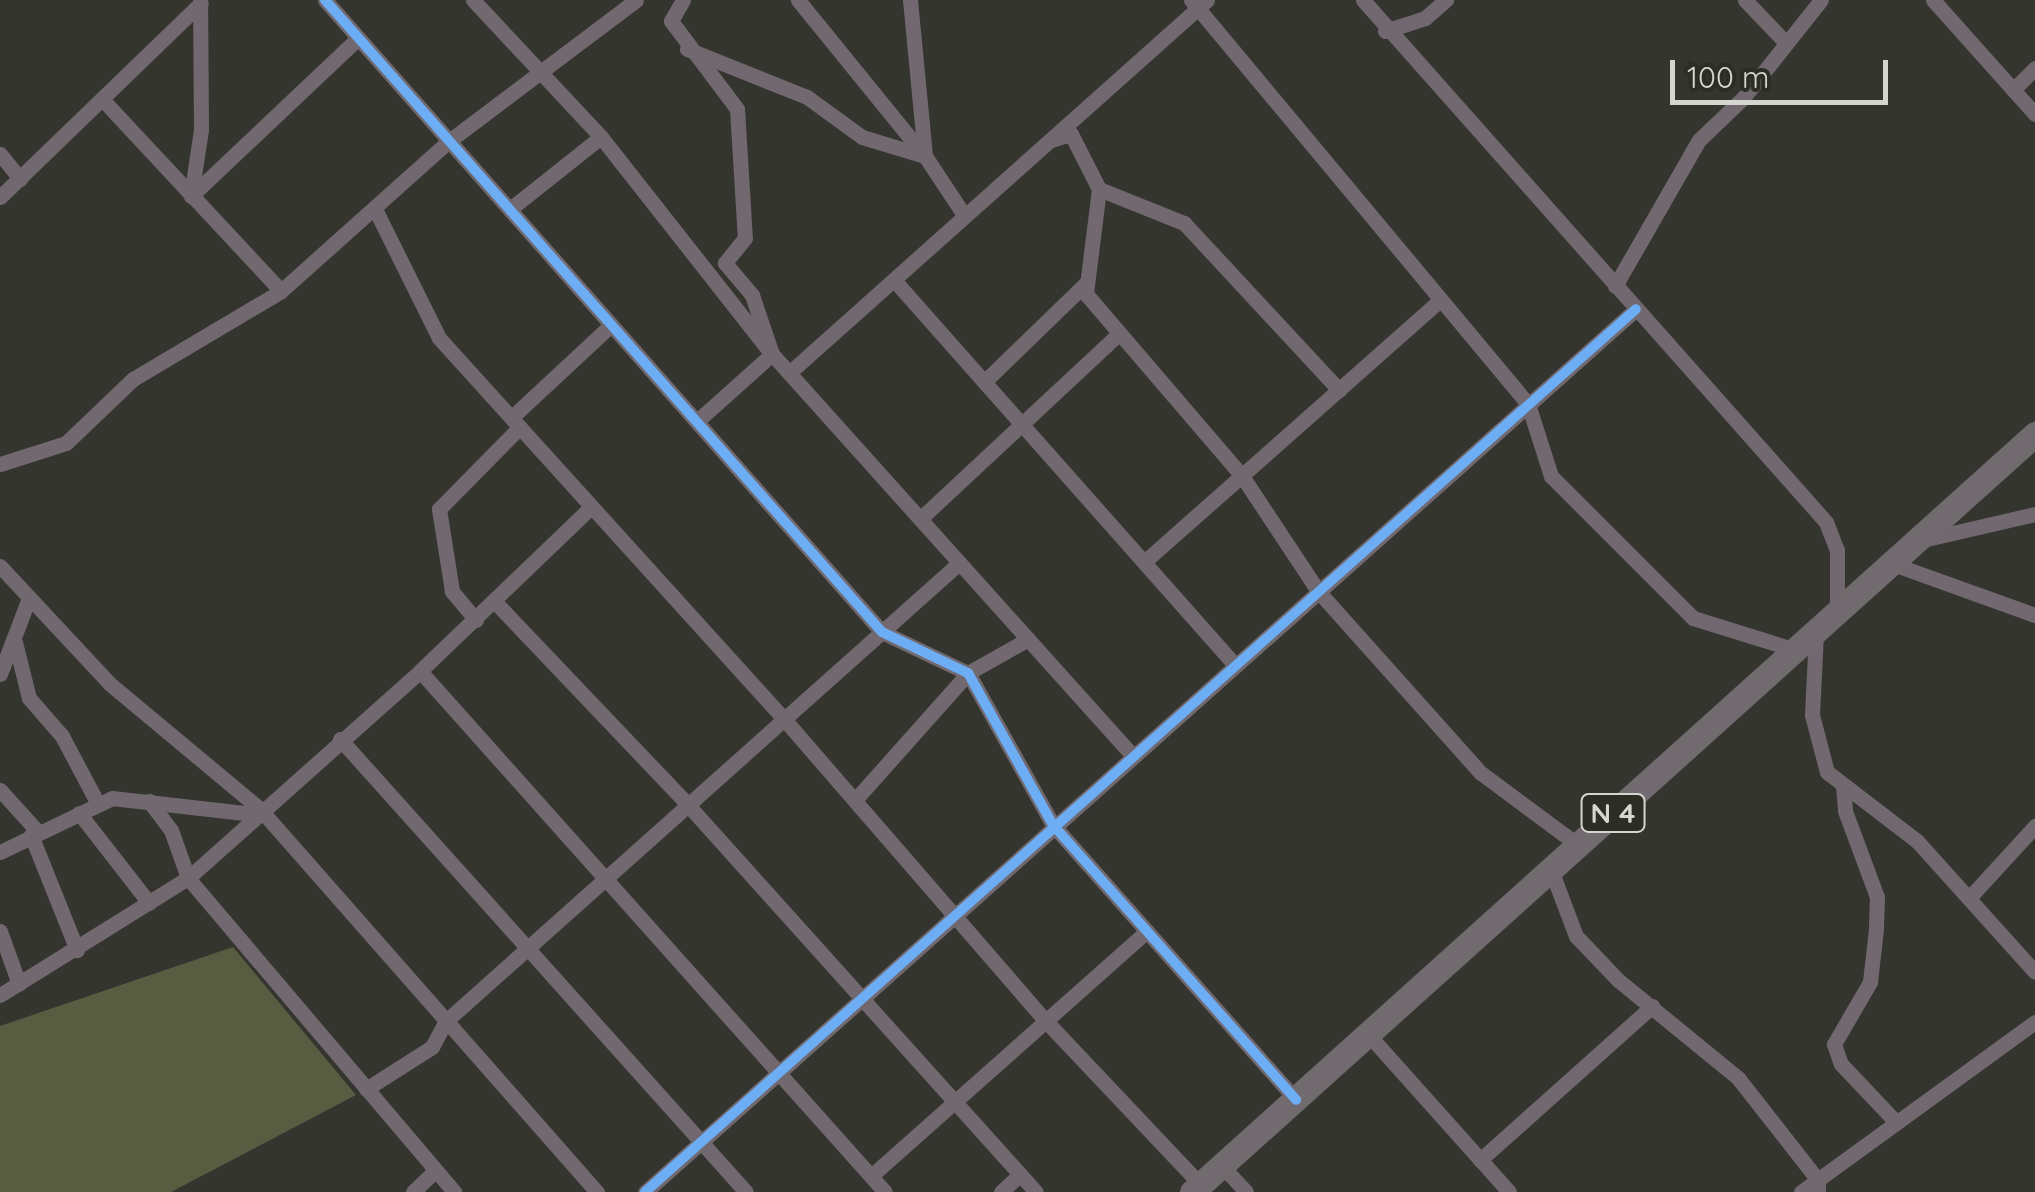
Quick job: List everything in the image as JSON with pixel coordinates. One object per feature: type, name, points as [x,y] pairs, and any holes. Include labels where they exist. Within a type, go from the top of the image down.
[{"type":"main road","name":"N 4","points":[[1196,1188],[2035,434]]},
{"type":"street","points":[[325,0],[882,632],[968,672],[1053,825],[1296,1100]]},
{"type":"street","points":[[473,0],[601,137],[772,354],[1132,756]]},
{"type":"street","points":[[0,464],[66,443],[133,379],[281,291],[376,211],[448,141],[539,67],[636,0]]},
{"type":"street","points":[[670,0],[668,22],[737,109],[744,238],[725,263],[752,295],[772,354]]},
{"type":"street","points":[[683,0],[671,21],[686,48],[807,97],[862,137],[925,156]]},
{"type":"street","points":[[798,0],[925,156],[962,212]]},
{"type":"street","points":[[910,0],[925,156]]},
{"type":"street","points":[[1363,0],[1385,31],[1826,522],[1837,550],[1837,614]]},
{"type":"street","points":[[1385,31],[1425,18],[1446,0]]},
{"type":"street","points":[[1745,0],[1786,43]]},
{"type":"street","points":[[1615,286],[1700,140],[1744,98],[1821,0]]},
{"type":"street","points":[[1933,0],[2035,114]]},
{"type":"street","points":[[190,196],[202,130],[200,2]]},
{"type":"street","points":[[0,197],[200,2]]},
{"type":"street","points":[[789,373],[894,280],[962,212],[1051,140],[1199,2],[1438,302],[1528,404],[1551,476],[1678,606],[1712,627],[1796,650]]},
{"type":"street","points":[[190,196],[358,38]]},
{"type":"street","points":[[2013,90],[2035,68]]},
{"type":"street","points":[[102,99],[281,291]]},
{"type":"street","points":[[984,382],[1085,284],[1099,189],[1071,134],[1051,140]]},
{"type":"street","points":[[510,209],[601,137]]},
{"type":"street","points":[[0,154],[20,179]]},
{"type":"street","points":[[1099,189],[1184,223],[1339,390]]},
{"type":"street","points":[[376,211],[439,338],[784,719],[1196,1188]]},
{"type":"street","points":[[894,280],[1234,664]]},
{"type":"street","points":[[1085,284],[1117,335],[1242,476],[1318,591],[1481,773],[1578,845]]},
{"type":"street","points":[[1144,562],[1438,302]]},
{"type":"street","points":[[644,1192],[702,1143],[776,1070],[1636,309]]},
{"type":"street","points":[[476,620],[452,591],[438,508],[611,324]]},
{"type":"street","points":[[920,519],[1117,335]]},
{"type":"street","points":[[697,421],[772,354]]},
{"type":"street","points":[[0,995],[188,878],[256,811],[476,620],[590,508]]},
{"type":"street","points":[[1915,542],[2035,514]]},
{"type":"street","points":[[366,1089],[432,1047],[446,1021],[959,563]]},
{"type":"street","points":[[1892,564],[2035,615]]},
{"type":"street","points":[[0,566],[116,690],[256,811],[598,1192]]},
{"type":"street","points":[[0,674],[30,598]]},
{"type":"street","points":[[494,602],[688,805],[1036,1192]]},
{"type":"street","points":[[1816,633],[1816,747],[1843,786],[1917,840],[2035,972]]},
{"type":"street","points":[[855,800],[968,672],[1028,639]]},
{"type":"street","points":[[15,642],[29,698],[62,736],[98,804]]},
{"type":"street","points":[[420,671],[885,1192]]},
{"type":"street","points":[[340,739],[746,1192]]},
{"type":"street","points":[[1843,786],[1845,811],[1876,897],[1876,930],[1870,982],[1834,1044],[1841,1064],[1894,1122]]},
{"type":"street","points":[[0,790],[35,834],[77,950]]},
{"type":"street","points":[[0,852],[98,804],[127,796],[256,811]]},
{"type":"street","points":[[149,800],[171,830],[188,878],[454,1192]]},
{"type":"street","points":[[79,813],[149,903]]},
{"type":"street","points":[[1969,898],[2035,826]]},
{"type":"street","points":[[1551,870],[1576,936],[1738,1078],[1818,1186]]},
{"type":"street","points":[[0,931],[19,984]]},
{"type":"street","points":[[871,1176],[1043,1018],[1146,932]]},
{"type":"street","points":[[1480,1160],[1652,1006]]},
{"type":"street","points":[[1801,1192],[1818,1186],[1894,1122],[2035,1022]]},
{"type":"street","points":[[1367,1033],[1509,1192]]},
{"type":"street","points":[[1222,1166],[1246,1192]]},
{"type":"street","points":[[413,1192],[434,1171]]},
{"type":"street","points":[[1000,1192],[1020,1174]]},
{"type":"green space","points":[[233,947],[356,1095],[171,1192],[0,1192],[0,1026]]},
{"type":"cycle path","points":[[325,0],[882,632],[968,673],[1053,825],[1296,1100]]},
{"type":"cycle path","points":[[645,1192],[1636,309]]}]
